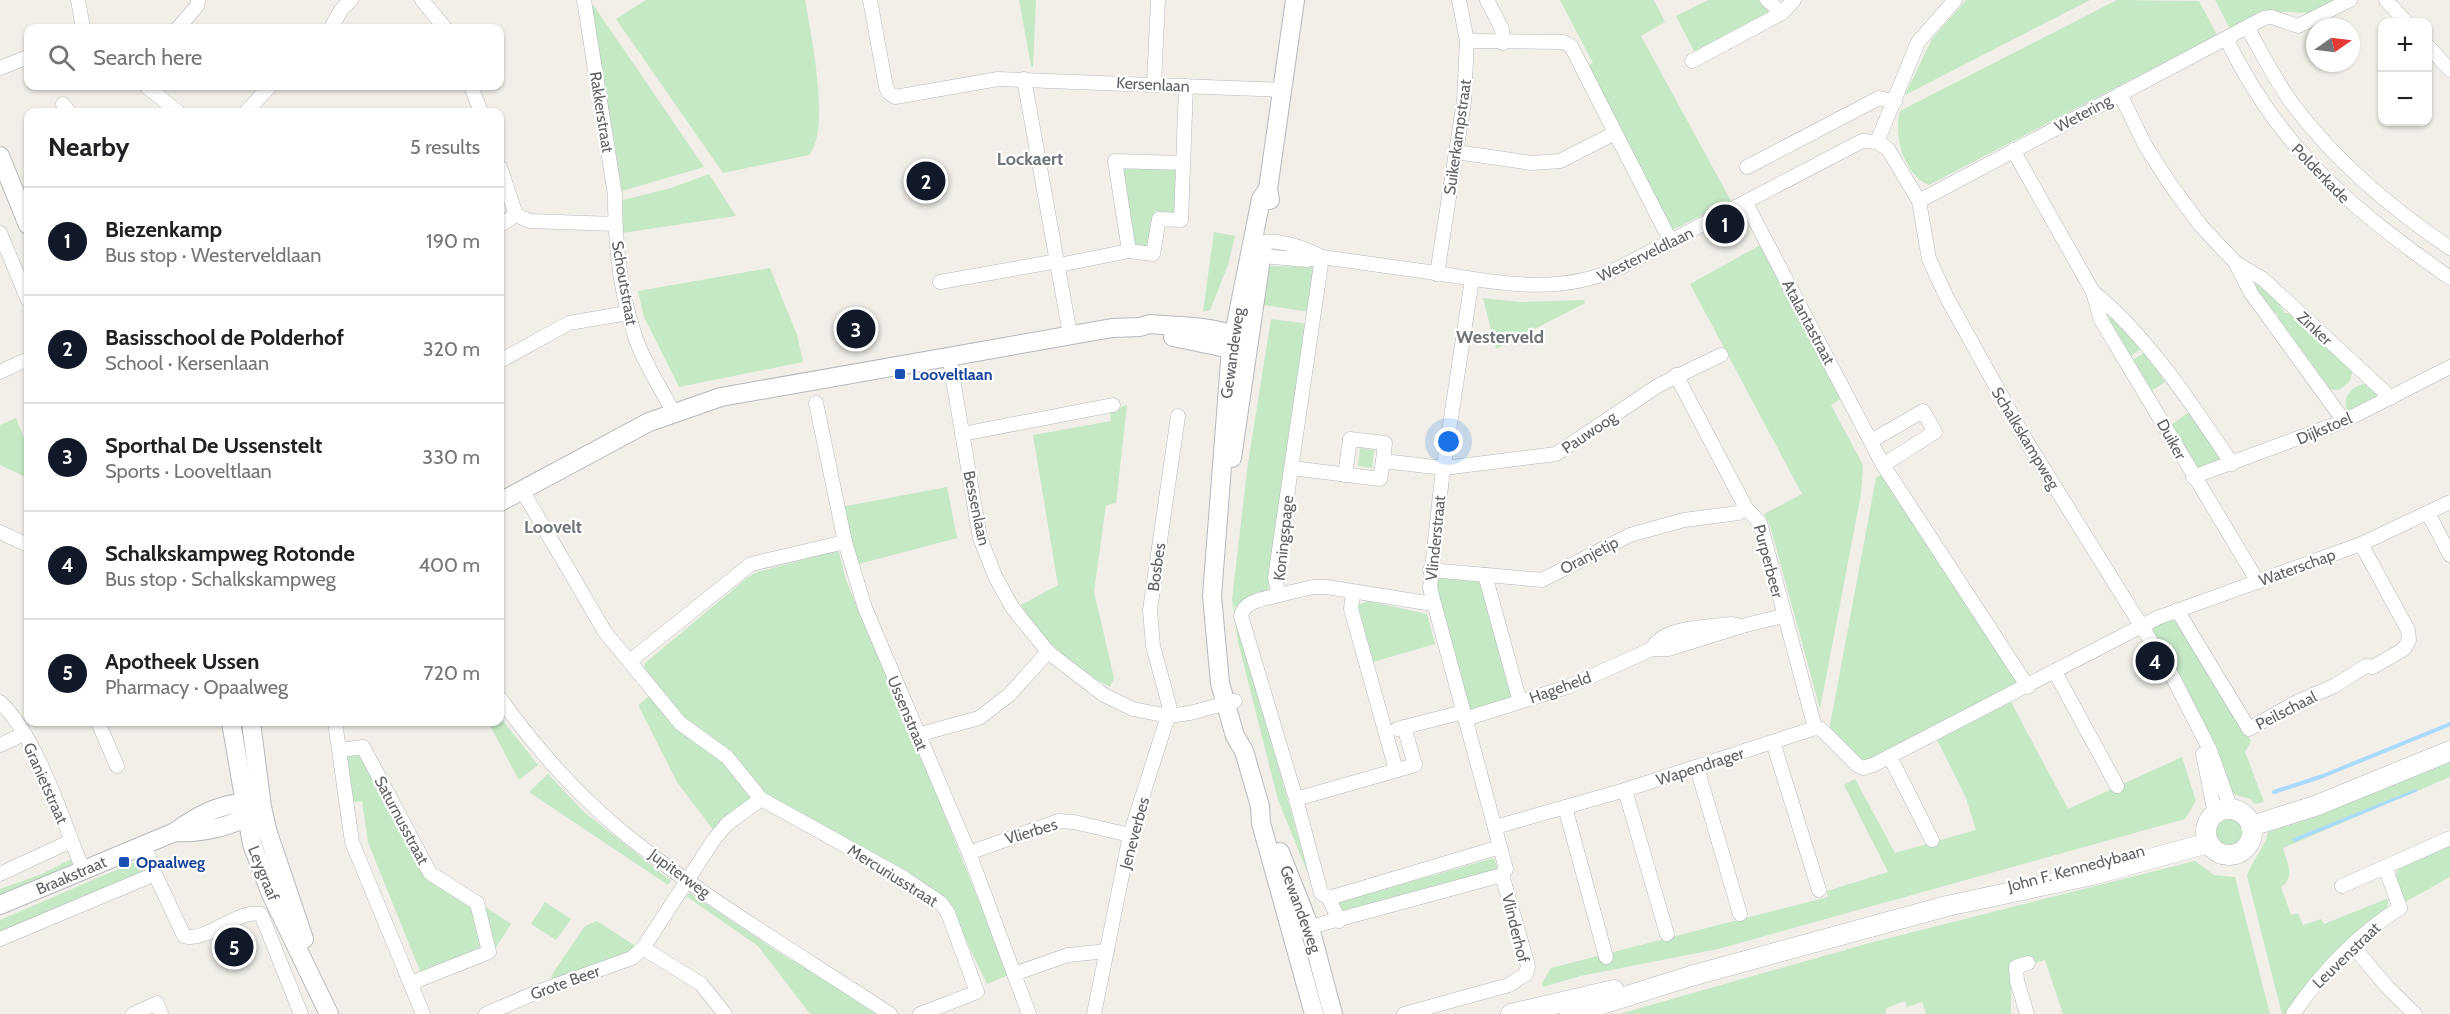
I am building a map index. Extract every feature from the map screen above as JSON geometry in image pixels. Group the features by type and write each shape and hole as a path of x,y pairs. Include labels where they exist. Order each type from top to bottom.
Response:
{"main road":[{"path":"2251,826 2315,806 2450,751"},
{"path":"2223,811 2243,814 2251,826 2250,843 2237,854 2219,854 2206,838 2209,819 2223,811"},
{"name":"John F. Kennedybaan","path":"1570,1014 1691,976 1947,906 2092,875 2206,838"},
{"name":"John F. Kennedybaan","path":"1511,1014 1579,996 1691,976"}],"street":[{"path":"78,0 82,24"},
{"path":"181,24 197,6 198,0"},
{"path":"332,24 340,10 351,0"},
{"path":"422,0 442,24"},
{"name":"Rakkerstraat","path":"584,0 615,195 615,224"},
{"name":"Kersenlaan","path":"870,0 886,87 895,97 999,79 1282,90"},
{"path":"1154,84 1158,0"},
{"name":"Gewandeweg","path":"1295,0 1268,189 1261,199 1260,246 1237,341 1224,411 1220,521 1212,596 1220,683 1230,702 1235,736 1244,751 1260,806 1261,823 1333,1014"},
{"name":"Suikerkampstraat","path":"1437,274 1464,101 1467,41 1459,0"},
{"path":"1487,0 1502,29 1503,43"},
{"path":"1767,0 1782,13"},
{"path":"1692,61 1782,13 1794,0"},
{"path":"1877,142 1918,42 1955,0"},
{"name":"Wetering","path":"1919,201 2247,27 2272,17 2298,26 2350,0"},
{"path":"2386,0 2402,18"},
{"name":"Polderkade","path":"2247,27 2293,104 2320,138 2394,208 2450,248"},
{"name":"Polderkade","path":"2226,38 2267,112 2296,149 2366,217 2450,278"},
{"path":"1467,41 1563,42 1571,46 1613,134 1671,242"},
{"path":"2432,51 2450,70"},
{"path":"0,68 24,59"},
{"path":"1024,79 1070,334"},
{"path":"940,282 1129,251 1154,254 1159,219 1180,220 1186,86"},
{"path":"150,90 168,108"},
{"path":"250,108 266,90"},
{"path":"473,90 479,108"},
{"name":"Zinker","path":"2120,93 2145,145 2169,184 2201,226 2235,262 2263,279 2391,398"},
{"path":"1747,167 1879,98 1895,102"},
{"path":"1456,152 1532,163 1560,161 1613,134"},
{"name":"Westerveldlaan","path":"1260,246 1307,260 1322,257 1519,285 1572,284 1597,279 1862,141 1877,142"},
{"name":"Schalkskampweg","path":"1877,142 1888,149 1919,201 1929,259 1947,298 2022,432 2170,672 2210,750 2223,811"},
{"name":"Duiker","path":"2013,150 2093,292 2101,320 2258,582"},
{"path":"1129,251 1115,161 1182,163"},
{"path":"1,162 24,216"},
{"path":"504,179 516,215 504,222"},
{"name":"Atalantastraat","path":"1746,203 1884,465 2028,687"},
{"name":"Schoutstraat","path":"516,215 530,221 615,224 628,313 643,354 673,412"},
{"path":"0,233 24,290"},
{"name":"Koningspage","path":"1322,257 1275,578 1279,595 1247,604 1242,608 1241,616 1321,893 1329,898 1340,921"},
{"name":"Zinker","path":"2235,262 2251,293 2344,421"},
{"name":"Vlinderstraat","path":"1472,279 1430,570 1432,604 1495,827"},
{"name":"Duiker","path":"2093,292 2116,310 2193,406 2232,464"},
{"path":"504,359 569,323 628,313"},
{"path":"504,500 649,422 673,412 721,398 1112,327 1140,327 1150,332 1237,341"},
{"name":"Pauwoog","path":"1383,461 1444,468 1556,454 1676,375 1721,355"},
{"name":"Bessenlaan","path":"949,356 980,538 995,576 1012,607 1048,652 1104,695 1133,709 1168,716 1230,702"},
{"path":"0,372 24,361"},
{"name":"Dijkstoel","path":"2193,477 2344,421 2450,367"},
{"name":"Purperbeer","path":"1676,375 1746,508 1760,523 1783,616 1815,728"},
{"name":"Ussenstraat","path":"816,403 845,542 865,608 969,853 1029,1014"},
{"path":"962,434 1113,405"},
{"path":"1871,441 1923,411 1935,432 1884,465"},
{"name":"Bosbes","path":"1168,716 1170,705 1152,637 1150,610 1178,416"},
{"path":"1292,468 1345,475 1380,479 1385,443 1350,440 1345,475"},
{"name":"Mercuriusstraat","path":"522,490 605,632 680,723 727,757 761,800 904,878 941,903 948,913 977,992 920,1014"},
{"name":"Waterschap","path":"2142,625 2177,610 2361,544 2450,502"},
{"name":"Oranjetip","path":"1430,570 1542,580 1630,535 1684,520 1738,513 1746,508"},
{"path":"2428,513 2450,555"},
{"path":"0,532 24,542"},
{"path":"630,661 752,564 845,542"},
{"name":"Peilschaal","path":"2177,610 2249,729 2295,703 2334,686 2366,666 2373,667 2404,649 2409,640 2408,630 2361,544"},
{"path":"1485,575 1520,702"},
{"path":"1279,595 1313,587 1432,604"},
{"path":"1353,592 1351,609 1396,770"},
{"name":"Hageheld","path":"1386,732 1520,702 1567,687 1652,649 1654,643 1680,630 1732,624 1742,626 1783,616"},
{"path":"1815,728 1821,729 1863,768 1890,757 2028,687 2142,625"},
{"path":"917,735 980,718 1009,695 1048,652"},
{"path":"2055,672 2117,786"},
{"name":"Granietstraat","path":"0,702 24,734 83,870"},
{"name":"Jupiterweg","path":"504,703 552,764 619,828 688,880 890,1014"},
{"name":"Jeneverbes","path":"1094,1014 1130,835 1168,716"},
{"path":"100,726 117,766"},
{"name":"Leygraaf","path":"232,726 252,844 272,894 330,1014"},
{"name":"Leygraaf","path":"251,726 261,807 268,833 330,1014"},
{"path":"336,726 352,842 423,1014"},
{"path":"1296,800 1415,765 1404,727"},
{"name":"Wapendrager","path":"1495,827 1626,790 1815,728"},
{"path":"0,745 24,734"},
{"path":"1773,742 1820,890"},
{"name":"Saturnusstraat","path":"341,750 363,747 430,873 477,903 489,952 411,983"},
{"path":"1890,757 1932,840"},
{"path":"1697,768 1740,914"},
{"path":"1626,790 1667,934"},
{"path":"725,1014 700,984 643,948 727,824 761,800"},
{"path":"245,810 261,807"},
{"path":"1565,807 1606,957"},
{"name":"Braakstraat","path":"0,905 176,832 189,821 245,810"},
{"name":"Vlierbes","path":"969,853 1058,821 1130,835"},
{"name":"Vlinderhof","path":"1404,1014 1509,985 1526,974 1528,966 1502,875 1506,869 1495,827"},
{"path":"2342,886 2450,838"},
{"name":"Braakstraat","path":"0,874 71,841"},
{"path":"144,844 155,874 184,936 195,936 248,914 261,914 301,1014"},
{"path":"1329,898 1500,847"},
{"name":"Leuvenstraat","path":"2293,1014 2314,984 2352,945 2375,924 2400,908 2385,867"},
{"name":"Braakstraat","path":"0,939 155,874"},
{"path":"1301,930 1502,875"},
{"name":"Gewandeweg","path":"1301,930 1314,1014"},
{"path":"2352,945 2388,988 2415,1014"},
{"name":"Grote Beer","path":"486,1014 537,992 632,958 643,948"},
{"path":"1014,974 1068,955 1107,951"},
{"path":"2027,1014 2016,981 2016,967 2028,963"},
{"path":"133,1014 157,1003 161,1014"}],"green space":[{"path":"646,0 805,0 815,57 819,104 819,125 815,143 809,155 723,173 616,19"},
{"path":"1019,0 1036,0 1033,67 1031,66"},
{"path":"1560,0 1654,0 1665,22 1641,36 1731,201 1672,230 1588,66 1593,63"},
{"path":"1708,0 1758,0 1774,13 1695,53 1676,16"},
{"path":"1966,0 2090,0 1905,95 1932,39"},
{"path":"2117,0 2199,1 2217,35 1929,185 1913,173 1902,154 1898,132 1900,111"},
{"path":"2215,0 2338,0 2313,13 2264,11 2230,29"},
{"path":"594,6 704,167 622,191 613,133 599,79 590,7"},
{"path":"1120,162 1179,165 1178,213 1155,211 1149,248 1135,246"},
{"path":"709,174 736,216 622,233 623,200 671,188"},
{"path":"1214,232 1235,236 1228,265 1210,310 1203,312"},
{"path":"1762,244 1844,397 1831,405 1863,465 1861,494 1820,709 1771,529 1764,514 1802,494 1690,284"},
{"path":"1269,266 1315,267 1311,312 1263,305"},
{"path":"770,268 797,335 803,362 679,387 644,317 638,291"},
{"path":"2258,284 2268,289 2285,313 2291,313 2351,367 2351,378 2345,386 2338,390 2328,389 2280,324 2277,313 2273,313 2256,292 2255,286"},
{"path":"1483,298 1520,302 1584,300 1585,303 1496,349"},
{"path":"2114,315 2142,348 2128,358 2108,320"},
{"path":"1271,319 1309,324 1268,590 1265,597 1234,607 1309,876 1278,800 1238,642 1232,599 1248,463"},
{"path":"2144,353 2165,382 2150,392 2131,361"},
{"path":"2367,383 2382,395 2348,413 2346,402 2349,393 2361,384"},
{"path":"1127,405 1116,503 1106,505 1094,592 1114,678 1110,687 1071,662 1048,641 1021,605 1058,585 1033,435 1111,421 1110,412"},
{"path":"2189,412 2223,459 2198,471 2170,426"},
{"path":"16,418 24,438 24,476 0,465 0,425"},
{"path":"1360,448 1374,450 1372,468 1358,466"},
{"path":"1883,473 2019,681 1863,763 1829,731 1876,478"},
{"path":"947,487 957,538 855,565 841,507"},
{"path":"839,552 846,580 924,763 1007,972 1006,976 987,984 946,899 762,792 682,717 644,668 645,663 747,578 757,572"},
{"path":"1438,576 1480,582 1513,699 1469,715 1437,589"},
{"path":"1368,601 1427,614 1435,644 1373,662 1358,605"},
{"path":"2170,619 2179,623 2251,741 2245,752 2264,802 2255,804 2250,799 2230,793 2154,635 2153,628"},
{"path":"650,695 719,755 754,796 714,831 677,782 640,709 639,705"},
{"path":"2011,702 2068,809 2182,757 2196,801 2185,819 1718,949 1580,976 1543,987 1542,983 1551,968 1828,897 1827,891 1888,872 1844,785 1855,779 1895,853 1976,830 1966,798 1937,740"},
{"path":"504,722 538,765 519,780 490,726 504,726"},
{"path":"364,755 425,871 474,907 483,945 479,951 422,976 368,842 362,801 353,802 346,756"},
{"path":"2450,757 2450,777 2283,848 2289,874 2286,883 2281,887 2291,915 2298,913 2303,925 2321,919 2324,924 2389,898 2387,908 2367,924 2287,1014 2282,1014 2247,876 2268,832 2316,816"},
{"path":"548,774 584,812 671,881 668,885 529,792"},
{"path":"2228,818 2238,822 2242,832 2238,842 2228,846 2218,842 2214,832 2218,822"},
{"path":"2450,846 2450,877 2405,902 2395,878 2398,869"},
{"path":"73,858 76,864 0,899 0,889 42,874"},
{"path":"1494,858 1498,870 1345,916 1336,903"},
{"path":"139,860 146,871 0,933 0,920"},
{"path":"2195,861 2214,875 2235,877 2270,1014 2063,1014 2045,960 2011,966 2011,1014 1926,1014 1922,1002 1907,1007 1905,1001 1886,1008 1886,1014 1619,1014 1866,944"},
{"path":"690,893 792,961 794,958 877,1014 810,1014 758,946 686,896"},
{"path":"545,902 571,919 556,940 531,924"},
{"path":"484,906 511,924 495,949 491,946"},
{"path":"597,921 634,945 635,951 555,984 551,976 585,926"}],"water":[{"path":"2416,789 2418,791 2294,842 2292,839"}],"waterway":[{"path":"2274,792 2323,776 2450,724"}],"place":[{"name":"Basisschool de Polderhof","path":"926,181"},
{"name":"Biezenkamp","path":"1725,224"},
{"name":"Sporthal De Ussenstelt","path":"856,329"},
{"name":"Looveltlaan","path":"900,374"},
{"name":"Schalkskampweg Rotonde","path":"2155,661"},
{"name":"Opaalweg","path":"124,862"},
{"name":"Apotheek Ussen","path":"234,947"}],"district":[{"name":"Lockaert","path":"1030,159"},
{"name":"Westerveld","path":"1500,337"},
{"name":"Loovelt","path":"553,527"}]}
